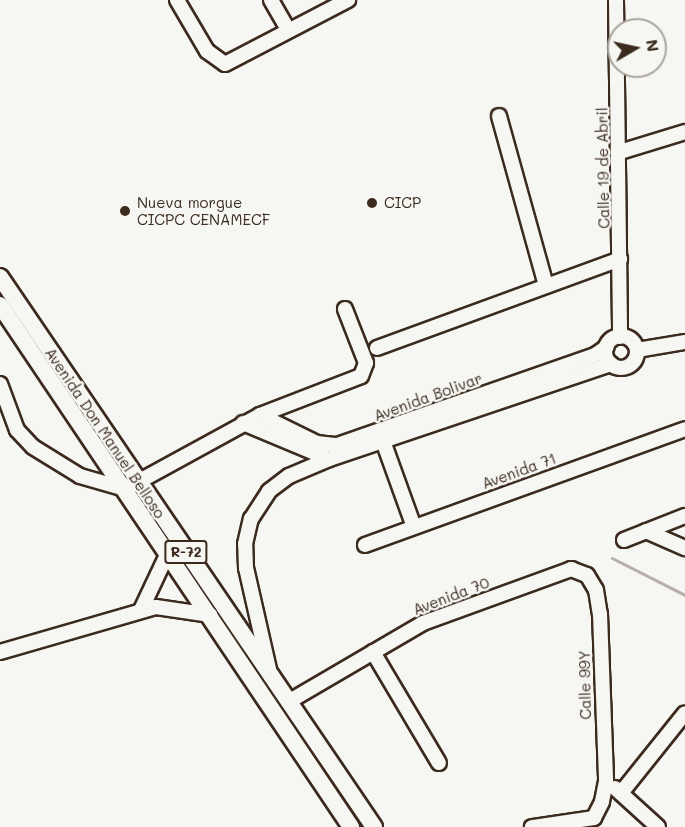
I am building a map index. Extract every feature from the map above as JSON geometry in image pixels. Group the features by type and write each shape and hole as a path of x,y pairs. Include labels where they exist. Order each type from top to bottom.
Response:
{"main road":[{"name":"Avenida Don Manuel Belloso","path":"0,277 131,485 167,555 210,615 351,827"},
{"name":"Avenida Don Manuel Belloso","path":"0,305 271,677 374,827"}],"street":[{"path":"177,0 207,51 225,64 348,0"},
{"path":"271,0 288,30"},
{"name":"Calle 19 de Abril","path":"616,0 620,152 620,337"},
{"path":"500,116 546,286"},
{"path":"620,152 685,132"},
{"path":"377,348 620,259"},
{"path":"0,384 16,430 33,447 80,476 131,485 243,423 361,376 366,363 345,309"},
{"path":"611,364 607,347 620,337 632,341 637,350"},
{"path":"637,350 685,342"},
{"name":"Avenida Bolivar","path":"260,415 317,443 337,445 595,355 607,347"},
{"path":"271,677 246,567 251,519 269,491 290,476 329,459 611,364 623,368 631,365 637,350"},
{"path":"243,423 329,459"},
{"name":"Avenida 71","path":"365,545 685,429"},
{"path":"383,441 414,527"},
{"path":"624,540 685,516"},
{"path":"646,531 685,548"},
{"path":"141,610 167,555"},
{"name":"Avenida 70","path":"288,702 423,623 571,569 587,575 596,590"},
{"name":"Calle 99Y","path":"532,827 594,818 599,812 606,781 596,590"},
{"path":"0,652 141,610 174,607 210,615"},
{"path":"373,652 439,763"},
{"path":"621,793 685,712"},
{"path":"606,781 658,827"}],"waterway":[{"path":"612,558 685,595"}],"place":[{"name":"CICP","path":"372,203"},
{"name":"Nueva morgue CICPC CENAMECF","path":"125,211"}]}
